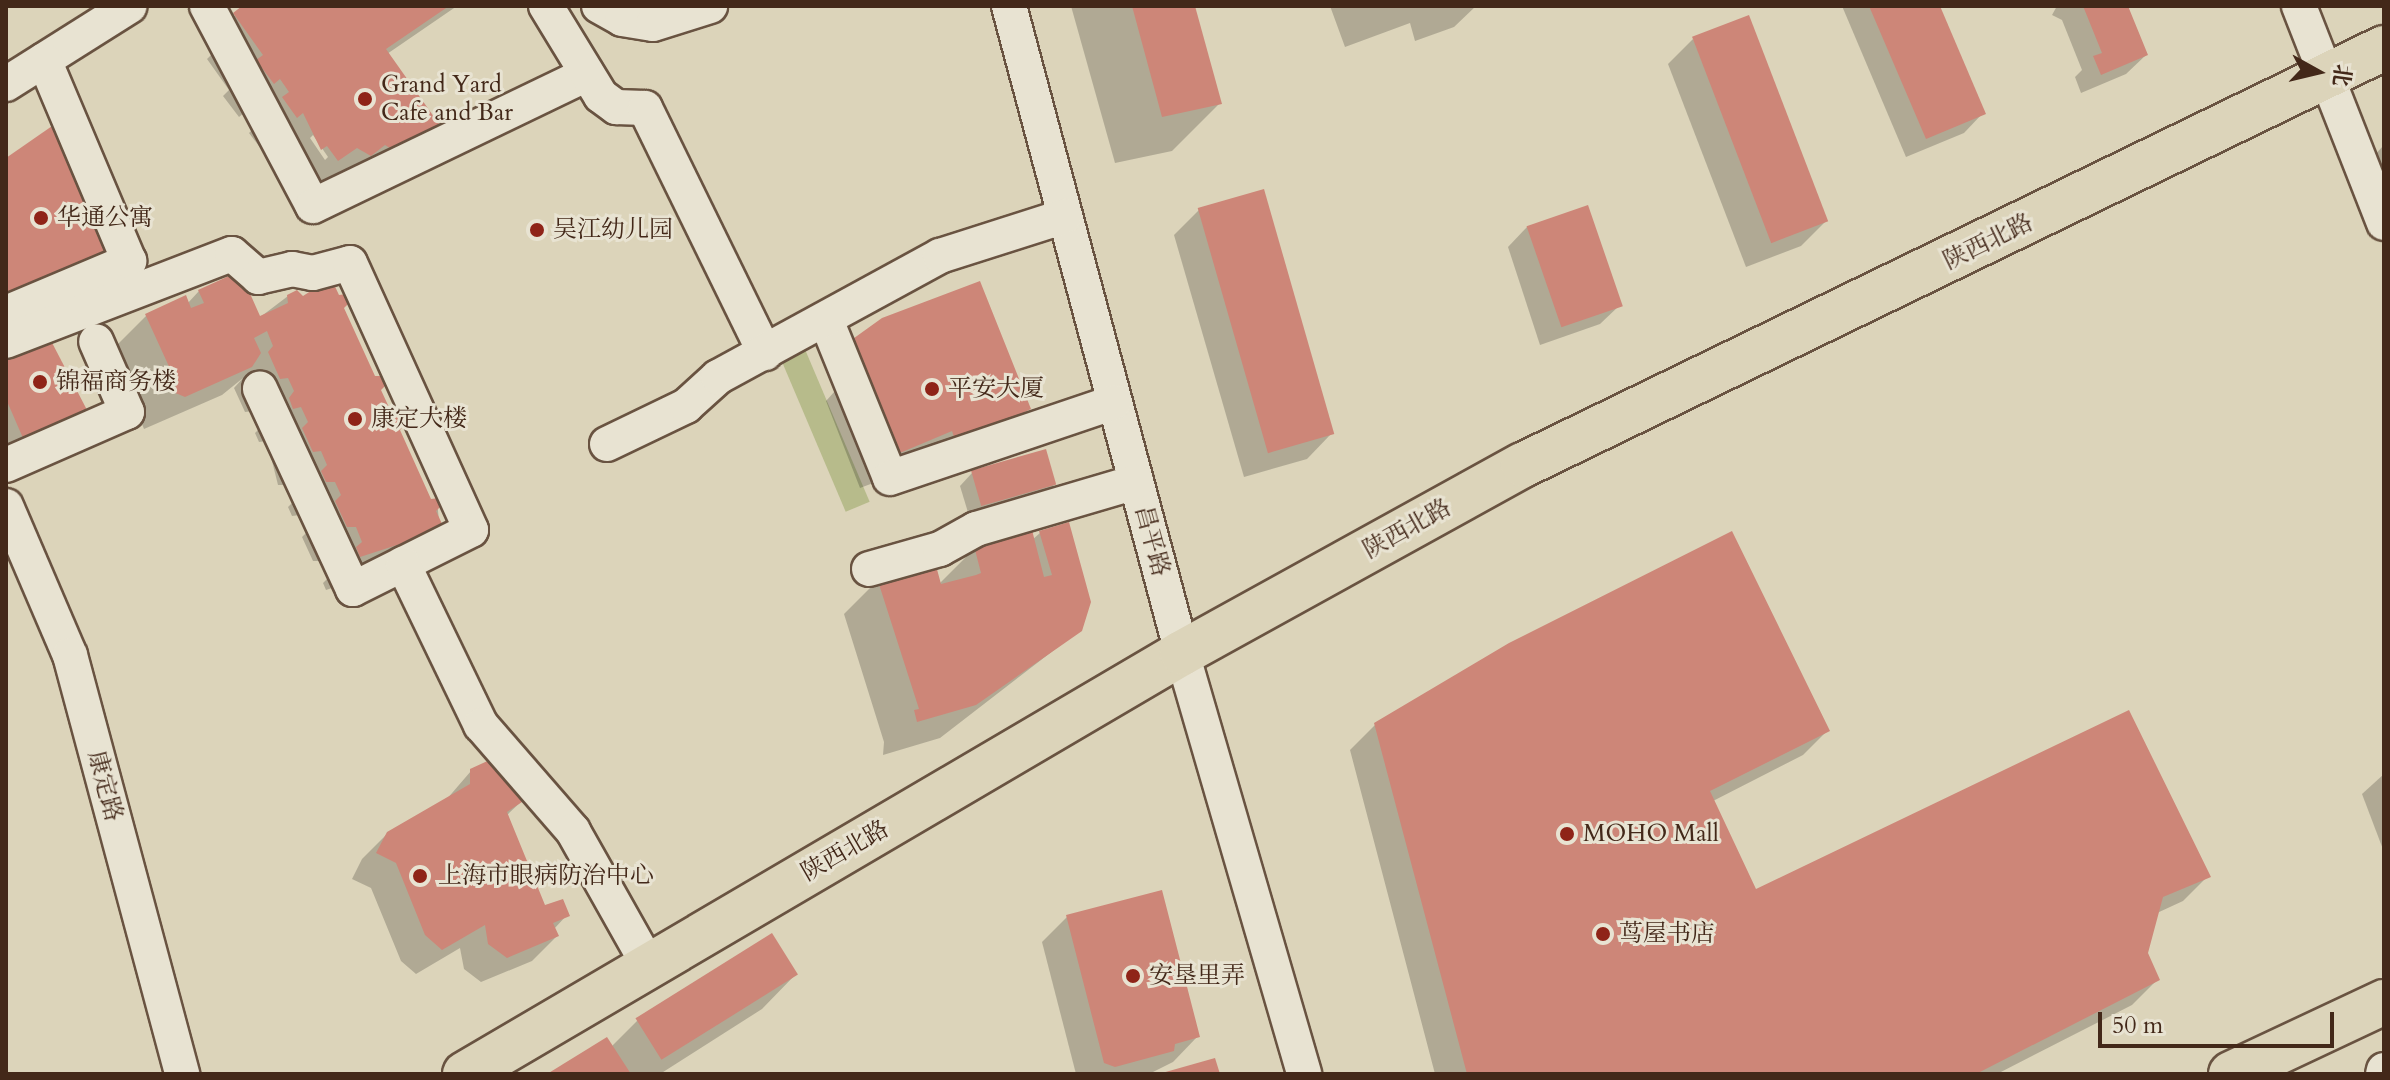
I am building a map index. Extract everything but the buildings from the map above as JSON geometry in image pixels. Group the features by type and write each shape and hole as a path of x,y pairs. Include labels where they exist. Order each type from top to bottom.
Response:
{"main road":[{"name":"陕西北路","path":"465,1074 1182,653 1523,465 2329,80 2384,48"},
{"path":"2231,1074 2384,1002"}],"street":[{"path":"6,84 130,6"},
{"path":"207,6 313,206 587,74"},
{"path":"546,6 601,96 616,107 645,108 765,353"},
{"path":"599,6 622,19 653,24 710,6"},
{"name":"昌平路","path":"1009,6 1182,653 1304,1074"},
{"path":"2299,6 2384,223"},
{"path":"6,313 129,261 44,60"},
{"path":"607,444 686,406 718,377 940,256 1065,216"},
{"path":"6,341 232,254 258,277 292,269 313,273 350,263 471,530 353,589 260,389"},
{"path":"826,320 890,478 1115,402"},
{"path":"6,465 127,412 96,341"},
{"path":"869,569 940,549 976,529 1136,482"},
{"name":"康定路","path":"6,506 70,655 182,1074"},
{"path":"403,564 481,725 573,831 649,966"}],"green space":[{"path":"804,347 870,502 846,512 780,357"}],"place":[{"name":"Grand Yard Cafe and Bar","path":"365,99"},
{"name":"华通公寓","path":"41,218"},
{"name":"吴江幼儿园","path":"537,230"},
{"name":"锦福商务楼","path":"40,382"},
{"name":"平安大厦","path":"932,389"},
{"name":"康定大楼","path":"355,419"},
{"name":"MOHO Mall","path":"1567,834"},
{"name":"上海市眼病防治中心","path":"420,876"},
{"name":"茑屋书店","path":"1603,934"},
{"name":"安垦里弄","path":"1133,976"}]}
